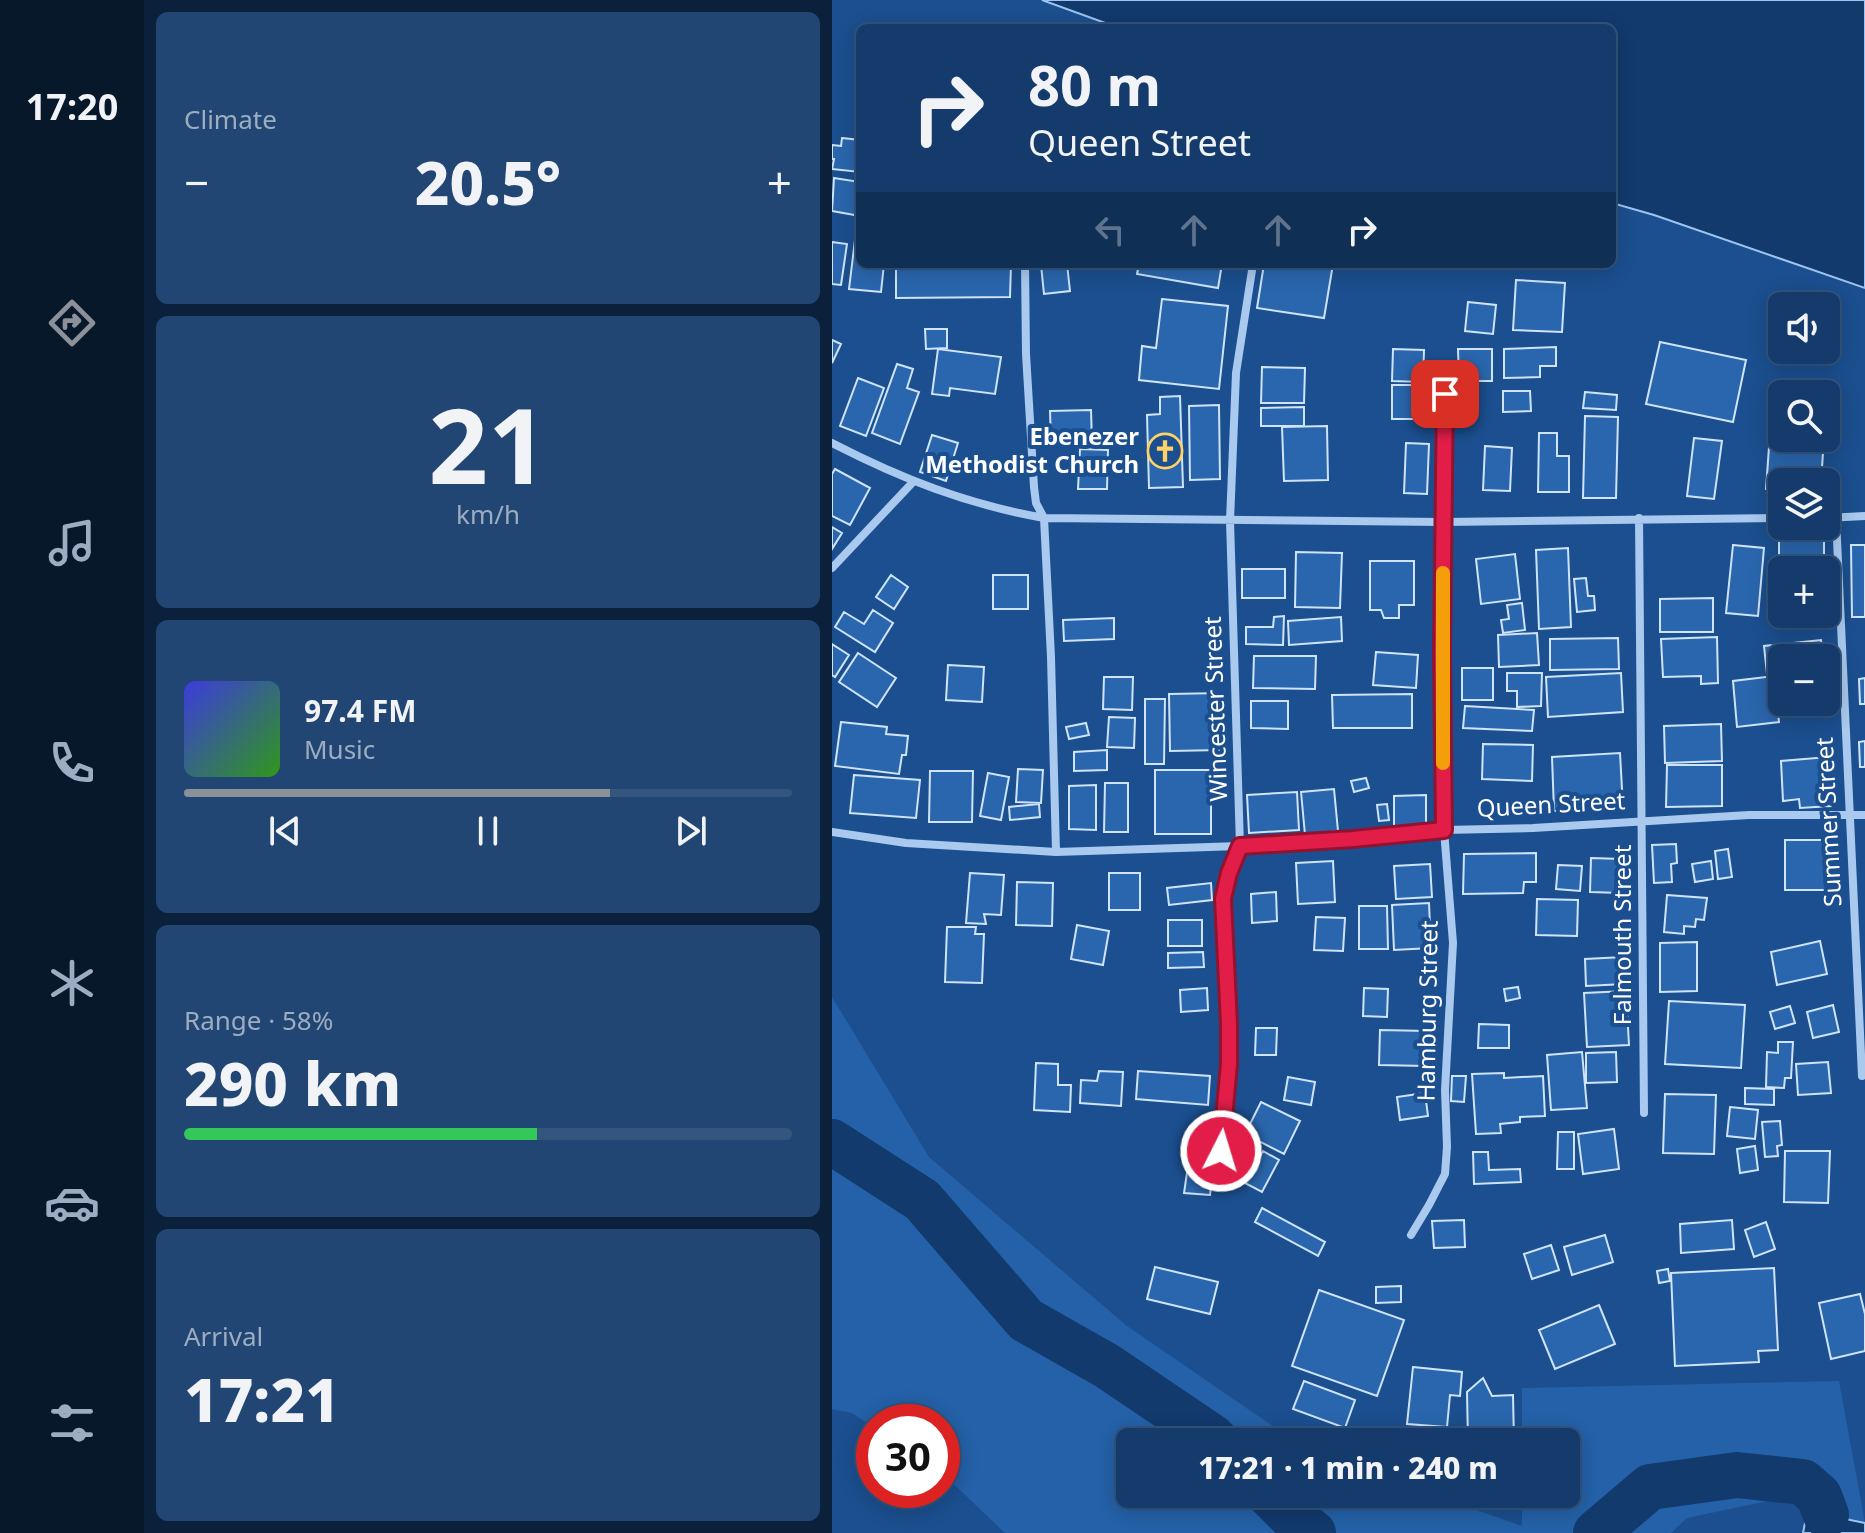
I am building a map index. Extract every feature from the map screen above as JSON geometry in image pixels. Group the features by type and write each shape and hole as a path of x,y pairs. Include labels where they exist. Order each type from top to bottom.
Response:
{"street":[{"path":"1025,268 1026,354 1034,487 1036,503 1044,518 1056,852"},
{"name":"Wincester Street","path":"1221,1151 1229,1064 1223,899 1240,846 1230,521 1236,373 1252,268"},
{"name":"Hamburg Street","path":"1411,1235 1445,1174 1447,1147 1445,1090 1453,943 1444,830 1442,652 1445,394"},
{"path":"832,443 913,482 962,499 1044,518 1443,522 1768,518"},
{"path":"832,568 913,482"},
{"path":"1840,518 1865,516"},
{"name":"Falmouth Street","path":"1639,518 1644,1113"},
{"name":"Summer Street","path":"1837,540 1862,1076"},
{"name":"Queen Street","path":"832,832 906,843 1056,852 1240,846 1444,830 1749,815 1865,815"}],"shaded area":[{"path":"1042,0 1865,0 1865,288 1616,204 1616,24 1108,24"},
{"path":"832,997 929,1157 1127,1326 1276,1428 1116,1428 1116,1508 1471,1508 1522,1526 1522,1508 1580,1508 1580,1428 1522,1428 1522,1388 1839,1381 1865,1523 1826,1515 1805,1523 1802,1505 1792,1496 1687,1518 1671,1533 1005,1533 960,1490 960,1404 856,1404 856,1416 832,1409"},
{"path":"1826,1515 1865,1523 1865,1533 1803,1533 1805,1523"}],"building":[{"path":"842,138 856,140 856,172 832,169 832,145 841,146"},
{"path":"834,178 856,181 856,215 832,211"},
{"path":"856,240 856,268 884,268 881,292 849,289"},
{"path":"832,242 847,244 841,285 832,284"},
{"path":"896,268 1011,268 1010,297 896,298"},
{"path":"1041,268 1067,268 1070,291 1044,294"},
{"path":"1138,268 1221,268 1218,288 1137,274"},
{"path":"1263,268 1332,268 1324,318 1257,308"},
{"path":"1516,280 1565,283 1562,332 1513,330"},
{"path":"1162,299 1228,306 1219,389 1139,380 1142,346 1156,348"},
{"path":"1468,302 1496,305 1493,334 1465,331"},
{"path":"925,329 947,329 947,348 926,349"},
{"path":"832,340 841,344 832,363"},
{"path":"1660,342 1746,360 1733,422 1646,404"},
{"path":"1556,347 1556,366 1540,366 1540,377 1504,378 1504,349"},
{"path":"938,349 1001,357 995,394 950,388 949,396 932,394"},
{"path":"1393,349 1424,350 1423,382 1392,381"},
{"path":"1458,349 1492,349 1492,381 1459,381"},
{"path":"897,364 913,369 907,388 919,392 900,444 872,433"},
{"path":"1262,367 1305,368 1304,403 1261,403"},
{"path":"858,378 884,388 866,436 840,426"},
{"path":"1392,385 1426,385 1426,419 1392,419"},
{"path":"1503,391 1530,391 1531,411 1503,412"},
{"path":"1585,392 1617,395 1616,410 1583,408"},
{"name":"Ebenezer Methodist Church","path":"1180,396 1183,487 1149,488 1147,415 1160,414 1160,397"},
{"name":"Ebenezer Methodist Church","path":"1219,405 1220,479 1190,480 1189,406"},
{"path":"1304,407 1304,426 1261,426 1261,408"},
{"path":"1091,410 1092,442 1051,443 1050,411"},
{"path":"1585,416 1618,417 1616,498 1583,498"},
{"path":"1327,426 1328,480 1284,481 1282,427"},
{"path":"1539,433 1557,433 1557,456 1569,456 1569,492 1538,492"},
{"path":"932,435 958,443 946,481 920,472"},
{"path":"1694,438 1722,441 1714,499 1687,496"},
{"path":"1406,443 1429,444 1427,494 1404,493"},
{"path":"1485,446 1512,448 1510,491 1483,490"},
{"path":"1080,449 1108,450 1107,489 1078,489"},
{"path":"1769,452 1823,452 1822,468 1768,468 1766,489"},
{"path":"835,469 870,488 850,525 832,516 832,474"},
{"path":"832,527 842,533 832,549"},
{"path":"1779,540 1824,540 1824,556 1779,556"},
{"path":"1733,545 1764,548 1758,616 1726,613"},
{"path":"1851,545 1865,545 1865,617 1852,617"},
{"path":"1568,548 1571,627 1539,629 1536,550"},
{"path":"1296,552 1342,553 1340,608 1295,607"},
{"path":"1515,554 1520,599 1481,604 1476,559"},
{"path":"1370,561 1414,561 1414,605 1399,605 1399,618 1384,618 1381,610 1370,610"},
{"path":"1242,569 1285,569 1285,598 1242,598"},
{"path":"891,575 908,587 894,609 876,597"},
{"path":"993,575 1028,575 1028,609 993,609"},
{"path":"1586,578 1588,596 1594,596 1595,610 1577,612 1574,579"},
{"path":"1713,598 1713,632 1660,632 1660,599"},
{"path":"1522,603 1525,630 1503,633 1501,620 1509,619 1507,605"},
{"path":"873,610 893,623 875,652 835,627 844,612 864,624"},
{"path":"1284,616 1283,645 1246,644 1246,627 1273,627 1274,617"},
{"path":"1341,617 1342,641 1289,645 1288,621"},
{"path":"1114,618 1114,639 1064,641 1063,620"},
{"path":"1537,633 1539,665 1499,667 1498,635"},
{"path":"1717,637 1718,683 1701,684 1701,676 1663,677 1661,639"},
{"path":"1618,638 1619,669 1550,670 1550,639"},
{"path":"1821,640 1821,644 1783,644"},
{"path":"832,644 849,655 835,677 832,675"},
{"path":"1764,646 1768,646 1768,674 1767,674"},
{"path":"1376,652 1418,655 1416,688 1373,685"},
{"path":"858,653 896,678 877,707 839,682"},
{"path":"1254,656 1316,656 1315,689 1253,688"},
{"path":"948,665 984,667 982,702 946,700"},
{"path":"1462,668 1493,668 1493,700 1462,700"},
{"path":"1507,673 1542,673 1541,706 1517,707 1517,691 1507,691"},
{"path":"1621,673 1623,712 1548,717 1546,677"},
{"path":"1104,677 1133,677 1132,710 1103,709"},
{"path":"1768,677 1768,716 1778,716 1779,722 1737,727 1733,681"},
{"path":"1865,678 1865,704 1860,704 1859,679"},
{"path":"1221,693 1222,750 1170,751 1169,694"},
{"path":"1412,694 1412,728 1333,728 1332,695"},
{"path":"1145,699 1165,699 1164,764 1145,764"},
{"path":"1251,701 1288,701 1288,729 1251,728"},
{"path":"1465,706 1534,710 1532,731 1463,728"},
{"path":"1109,717 1135,718 1134,748 1107,747"},
{"path":"841,722 887,727 886,734 908,736 906,755 902,755 899,774 835,766"},
{"path":"1086,723 1089,735 1069,739 1066,727"},
{"path":"1721,724 1722,761 1665,763 1664,726"},
{"path":"1865,741 1865,767 1860,767 1859,742"},
{"path":"1483,744 1533,745 1532,781 1482,779"},
{"path":"1107,750 1107,770 1074,771 1074,752"},
{"path":"1620,753 1623,807 1554,811 1552,757"},
{"path":"1828,757 1831,806 1800,808 1799,799 1783,801 1781,761"},
{"path":"1667,765 1722,765 1722,806 1666,807"},
{"path":"1018,769 1043,770 1041,803 1016,802"},
{"path":"1155,770 1211,770 1211,834 1155,834"},
{"path":"930,771 973,771 972,822 929,822"},
{"path":"988,773 1009,777 1001,820 980,816"},
{"path":"854,775 920,780 916,818 850,813"},
{"path":"1366,778 1369,788 1354,792 1351,781"},
{"path":"1105,783 1128,783 1128,832 1104,832"},
{"path":"1096,785 1096,830 1069,829 1069,786"},
{"path":"1334,789 1338,831 1305,835 1301,792"},
{"path":"1297,792 1299,830 1249,833 1247,795"},
{"path":"1426,795 1426,828 1394,828 1394,796"},
{"path":"1039,804 1040,817 1010,820 1009,807"},
{"path":"1387,804 1389,820 1379,821 1377,805"},
{"path":"1785,840 1831,840 1831,890 1785,890"},
{"path":"1676,844 1677,863 1671,864 1672,882 1654,883 1652,845"},
{"path":"1728,849 1732,877 1718,879 1715,851"},
{"path":"1536,853 1536,882 1524,882 1523,893 1463,894 1464,854"},
{"path":"1591,858 1622,859 1621,893 1590,892"},
{"path":"1333,861 1335,902 1298,904 1296,863"},
{"path":"1711,861 1713,879 1695,882 1692,864"},
{"path":"1430,864 1432,897 1396,899 1394,866"},
{"path":"1558,865 1582,866 1580,891 1556,889"},
{"path":"970,873 1004,875 1001,915 984,914 986,924 966,923"},
{"path":"1109,873 1140,873 1140,910 1109,910"},
{"path":"1017,882 1053,883 1052,926 1016,925"},
{"path":"1211,883 1212,900 1169,905 1167,888"},
{"path":"1276,892 1277,921 1252,923 1251,894"},
{"path":"1667,895 1707,898 1704,920 1696,919 1695,927 1684,926 1684,934 1664,932"},
{"path":"1537,899 1578,900 1577,936 1536,935"},
{"path":"1429,903 1431,948 1394,950 1392,905"},
{"path":"1359,906 1387,906 1388,949 1359,949"},
{"path":"1316,917 1345,918 1343,951 1314,950"},
{"path":"1168,920 1202,920 1202,946 1168,946"},
{"path":"1077,925 1109,931 1103,965 1071,959"},
{"path":"947,927 976,927 975,934 984,934 982,983 945,982"},
{"path":"1820,941 1827,974 1777,985 1771,952"},
{"path":"1697,942 1697,991 1660,992 1660,943"},
{"path":"1203,952 1204,967 1168,968 1168,953"},
{"path":"1623,957 1624,984 1586,986 1585,959"},
{"path":"1518,987 1520,998 1506,1001 1504,989"},
{"path":"1207,988 1208,1010 1181,1012 1180,990"},
{"path":"1364,988 1388,989 1387,1017 1363,1016"},
{"path":"1626,991 1629,1045 1587,1047 1584,993"},
{"path":"1669,1001 1745,1005 1741,1068 1665,1064"},
{"path":"1833,1005 1839,1032 1813,1038 1807,1012"},
{"path":"1790,1006 1795,1023 1775,1029 1770,1012"},
{"path":"1479,1024 1509,1025 1509,1048 1478,1048"},
{"path":"1256,1028 1277,1028 1276,1055 1255,1055"},
{"path":"1380,1030 1427,1031 1426,1066 1379,1065"},
{"path":"1778,1042 1793,1042 1791,1078 1785,1078 1784,1088 1766,1087 1767,1052 1778,1053"},
{"path":"1582,1052 1587,1108 1551,1110 1547,1055"},
{"path":"1616,1052 1617,1082 1586,1083 1586,1053"},
{"path":"1828,1062 1831,1093 1798,1095 1796,1064"},
{"path":"1036,1063 1058,1064 1058,1085 1071,1085 1070,1112 1034,1110"},
{"path":"1099,1071 1123,1072 1121,1106 1080,1103 1081,1080 1097,1081"},
{"path":"1138,1071 1210,1076 1208,1105 1136,1099"},
{"path":"1504,1073 1504,1078 1543,1076 1545,1116 1520,1117 1520,1122 1500,1124 1501,1133 1476,1134 1472,1074"},
{"path":"1452,1076 1466,1076 1464,1102 1451,1101"},
{"path":"1288,1077 1315,1082 1311,1105 1284,1100"},
{"path":"1745,1088 1774,1089 1774,1105 1745,1104"},
{"path":"1425,1093 1428,1116 1400,1120 1397,1097"},
{"path":"1665,1094 1716,1095 1714,1154 1663,1153"},
{"path":"1261,1102 1300,1121 1284,1154 1245,1134"},
{"path":"1730,1107 1758,1110 1755,1139 1727,1136"},
{"path":"1780,1121 1782,1145 1777,1146 1778,1156 1765,1157 1762,1122"},
{"path":"1614,1129 1619,1169 1583,1174 1578,1134"},
{"path":"1558,1132 1574,1132 1574,1169 1557,1169"},
{"path":"1238,1140 1259,1151 1253,1165 1231,1155"},
{"path":"1755,1146 1758,1170 1740,1173 1737,1149"},
{"path":"1263,1151 1279,1160 1262,1192 1245,1183"},
{"path":"1785,1151 1830,1151 1828,1203 1784,1202"},
{"path":"1473,1152 1488,1152 1489,1170 1520,1169 1521,1182 1474,1184"},
{"path":"1189,1159 1214,1162 1210,1195 1184,1193"},
{"path":"1262,1208 1325,1242 1318,1256 1255,1222"},
{"path":"1464,1220 1465,1247 1434,1248 1432,1221"},
{"path":"1732,1220 1734,1249 1681,1253 1680,1224"},
{"path":"1766,1222 1775,1249 1754,1257 1745,1230"},
{"path":"1605,1235 1613,1262 1572,1275 1564,1247"},
{"path":"1551,1245 1559,1270 1532,1279 1524,1254"},
{"path":"1155,1267 1218,1282 1210,1314 1147,1299"},
{"path":"1774,1268 1778,1350 1758,1351 1759,1362 1675,1366 1671,1273"},
{"path":"1668,1269 1670,1281 1659,1283 1657,1271"},
{"path":"1401,1286 1401,1302 1376,1303 1376,1287"},
{"path":"1319,1290 1404,1320 1377,1396 1292,1366"},
{"path":"1860,1294 1865,1314 1865,1351 1831,1359 1819,1303"},
{"path":"1599,1305 1615,1344 1555,1369 1539,1330"},
{"path":"1413,1367 1462,1372 1460,1396 1450,1395 1447,1427 1407,1424"},
{"path":"1483,1378 1492,1396 1513,1395 1514,1428 1468,1428 1467,1392"},
{"path":"1304,1381 1355,1400 1345,1428 1293,1409"}],"waterway":[{"path":"832,1142 922,1200 1026,1320 1107,1366 1199,1428"},
{"path":"1596,1533 1650,1487 1737,1475 1803,1482 1819,1496 1826,1515"},
{"path":"1283,1508 1313,1533"}],"slow traffic":[{"path":"1443,573 1443,763"}],"place":[{"name":"Ebenezer Methodist Church","path":"1165,451"}],"route":[{"path":"1221,1151 1229,1064 1223,899 1240,846 1444,830 1442,652 1445,394"}]}
